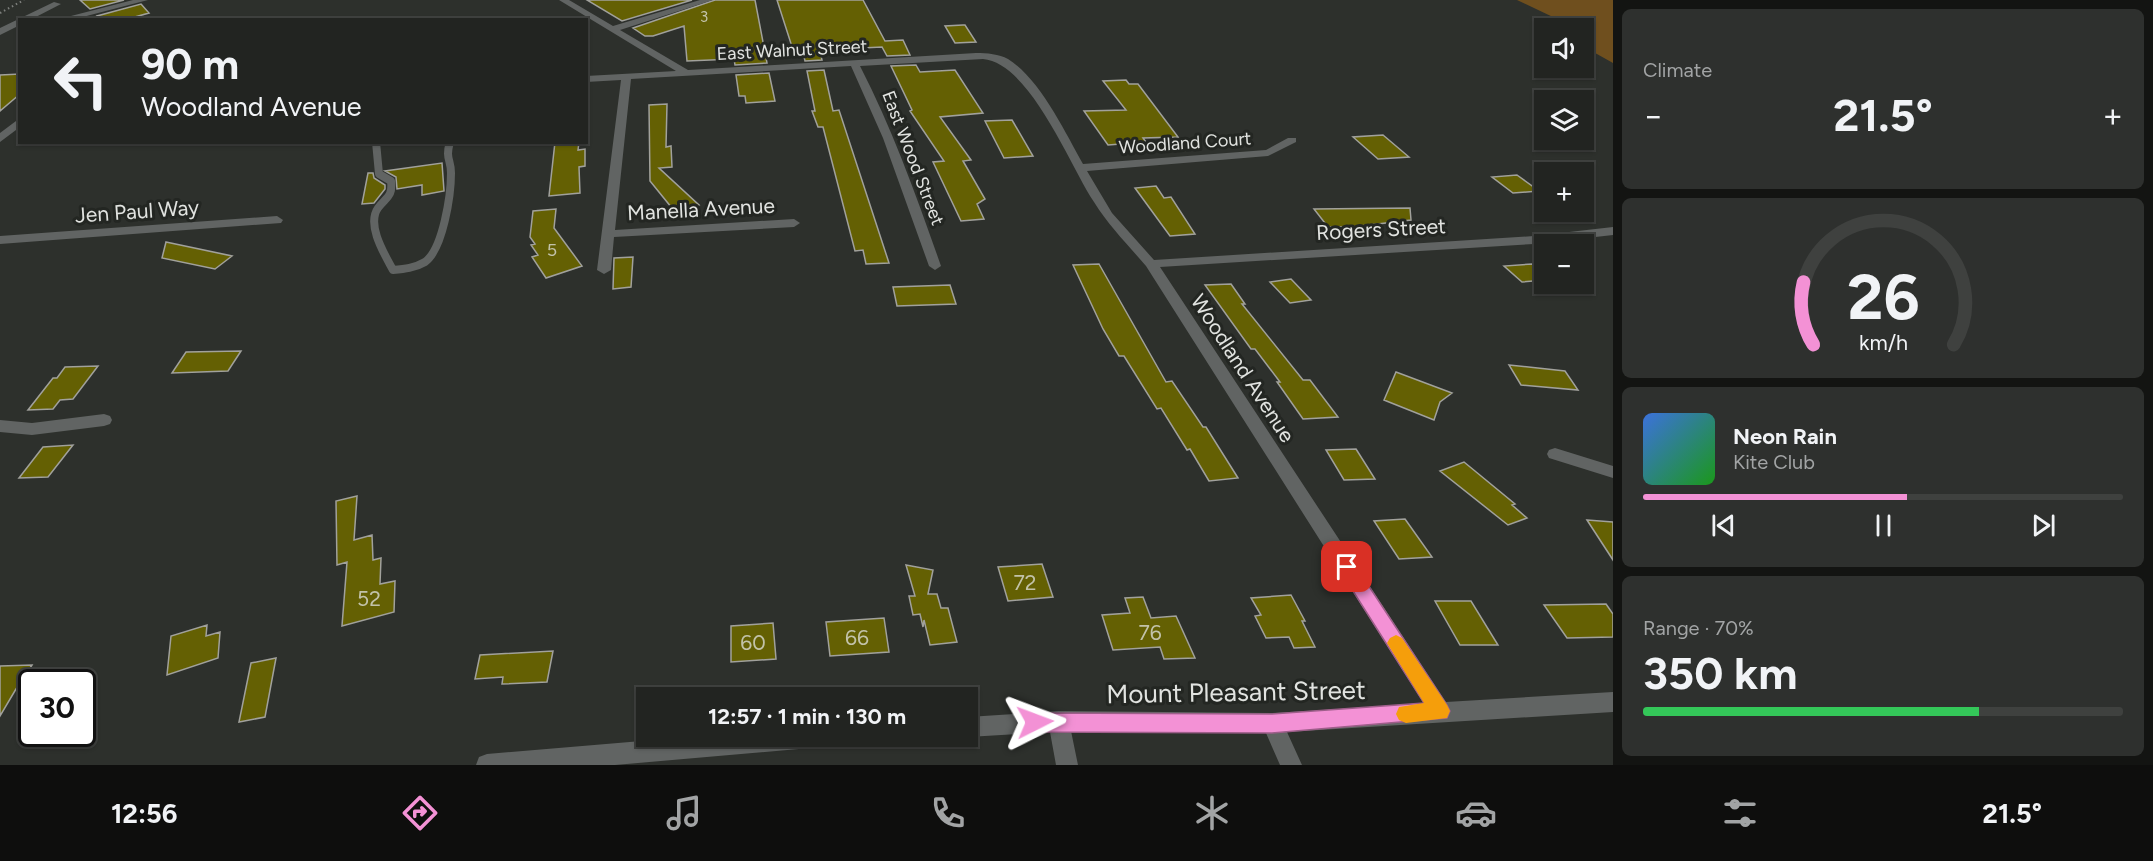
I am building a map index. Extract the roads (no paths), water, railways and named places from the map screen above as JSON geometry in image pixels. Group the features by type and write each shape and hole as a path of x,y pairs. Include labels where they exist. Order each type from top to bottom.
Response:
{"street":[{"path":"25,18 54,2 76,18 144,0"},
{"path":"562,0 686,73"},
{"path":"613,29 710,0"},
{"path":"0,32 18,22"},
{"name":"East Walnut Street","path":"588,79 959,57 999,58"},
{"name":"Woodland Avenue","path":"999,58 1018,71 1037,95 1078,168 1108,215 1151,264 1440,711"},
{"name":"East Wood Street","path":"854,64 874,102 900,164 935,266"},
{"path":"604,270 610,234 626,77"},
{"path":"0,139 18,123"},
{"name":"Woodland Court","path":"1078,168 1268,153 1292,140"},
{"name":"Jen Paul Way","path":"0,240 277,220"},
{"name":"Manella Avenue","path":"610,234 794,223"},
{"name":"Rogers Street","path":"1151,264 1534,240 1613,231"},
{"path":"0,426 32,429 104,420"},
{"path":"1556,454 1613,471"},
{"name":"Mount Pleasant Street","path":"978,726 1058,721 1272,723 1613,702"},
{"path":"1058,721 1067,765"},
{"path":"1272,723 1291,765"},
{"path":"487,765 702,747"}],"lane":[{"path":"376,144 379,174 391,181 393,193 389,201 378,208 373,219 381,246 393,270 410,269 422,264 431,255 449,184 451,169 446,157 449,144"}]}
